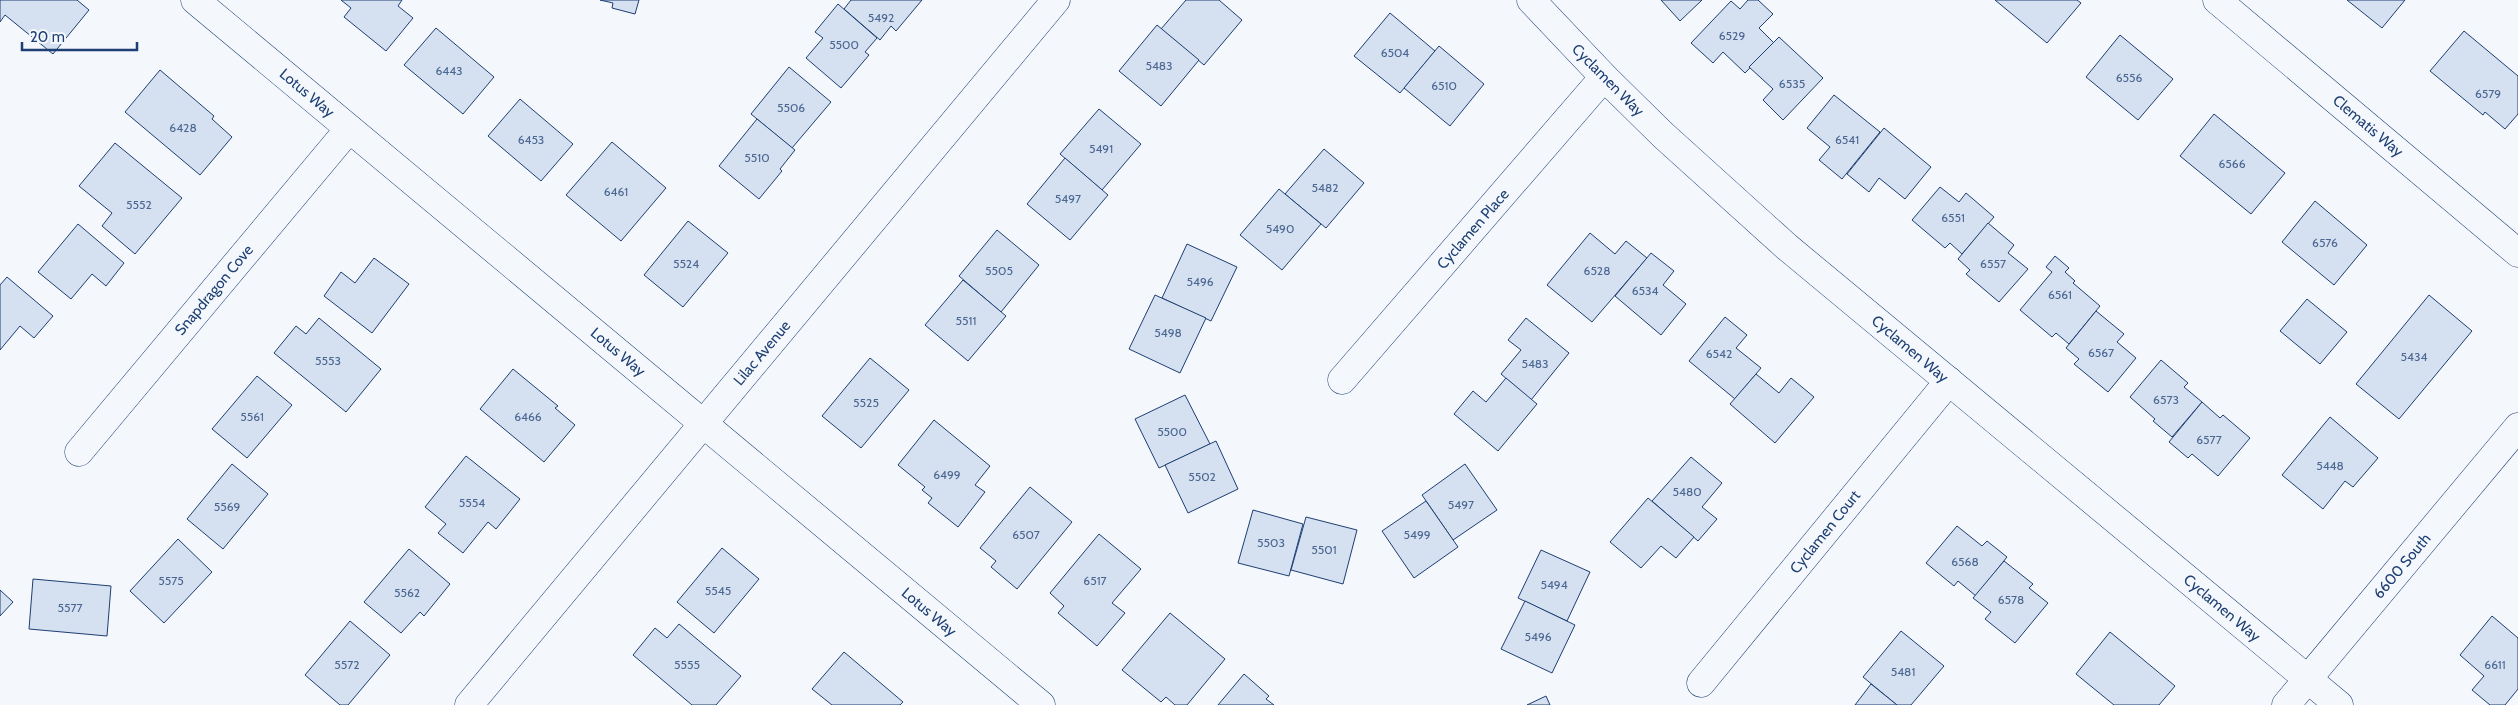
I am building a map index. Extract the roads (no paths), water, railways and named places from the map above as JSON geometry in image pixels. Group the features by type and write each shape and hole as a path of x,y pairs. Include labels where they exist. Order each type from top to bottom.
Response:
{"street":[{"name":"Lotus Way","path":"195,0 1041,705"},
{"name":"Lilac Avenue","path":"469,705 1056,0"},
{"name":"Cyclamen Way","path":"1531,0 1604,77 1732,198 2339,705"},
{"name":"Clematis Way","path":"2217,0 2518,254"},
{"name":"Cyclamen Place","path":"1342,380 1604,77"},
{"name":"Snapdragon Cove","path":"79,452 350,129"},
{"name":"Cyclamen Court","path":"1701,683 1949,381"},
{"name":"6600 South","path":"2286,705 2518,427"}]}
